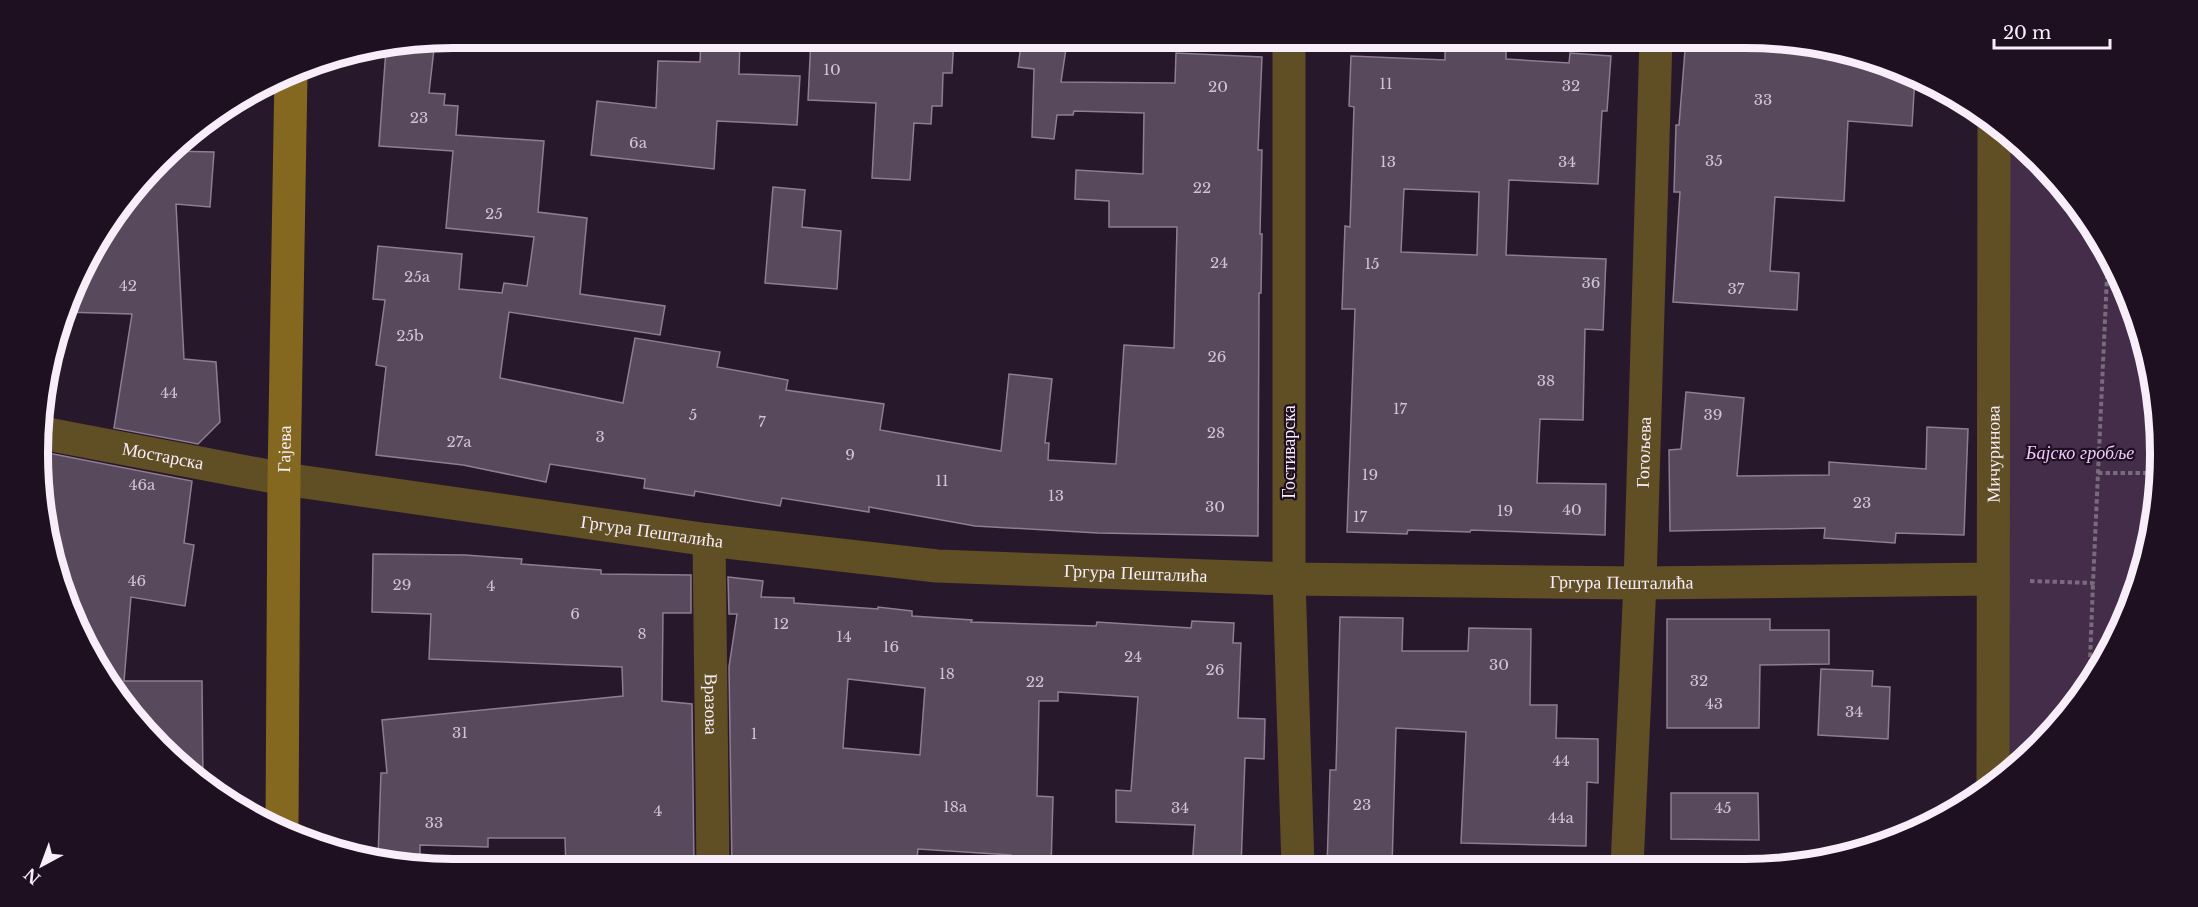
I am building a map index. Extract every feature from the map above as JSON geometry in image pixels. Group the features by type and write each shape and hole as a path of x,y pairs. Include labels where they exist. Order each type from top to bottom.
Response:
{"street":[{"name":"Гостиварска","path":"1289,48 1288,579 1298,859"},
{"name":"Гогољева","path":"1627,859 1640,583 1656,48"},
{"name":"Гајева","path":"282,821 284,479 291,82"},
{"name":"Мичуринова","path":"1993,773 1994,134"},
{"name":"Мостарска","path":"49,434 284,479"},
{"name":"Гргура Пешталића","path":"284,479 710,540 938,566 1288,579 1640,583 1993,579"},
{"name":"Вразова","path":"710,540 713,859"}],"path":[{"path":"2090,666 2107,272"},
{"path":"2098,473 2149,473"},
{"path":"1993,579 2093,583"}],"green space":[{"name":"Бајско гробље","path":"2000,139 2031,167 2066,207 2082,228 2108,274 2128,323 2142,374 2147,401 2150,454 2147,506 2142,533 2128,584 2108,633 2082,679 2066,700 2031,740 2002,766"}],"building":[{"path":"701,48 740,48 739,74 800,76 797,125 717,121 714,169 591,155 597,101 656,108 658,61 700,62"},
{"path":"811,48 953,48 952,73 943,73 942,106 932,106 931,124 914,123 910,180 872,178 876,103 808,100"},
{"path":"1021,48 1066,48 1061,82 1175,83 1176,53 1262,57 1258,150 1262,150 1260,234 1262,234 1261,293 1259,293 1258,536 1098,533 975,526 869,507 869,512 782,498 780,506 695,491 694,496 644,488 645,479 550,464 546,482 463,465 376,455 386,367 376,365 385,300 373,299 378,246 462,254 459,289 502,293 504,283 527,286 534,237 446,228 453,151 379,146 386,54 434,49 429,93 445,94 444,105 458,106 456,135 544,141 538,212 587,218 580,294 665,306 660,335 509,312 500,378 623,403 635,338 720,352 717,367 788,380 786,390 884,404 880,430 1001,451 1009,374 1052,379 1045,443 1049,443 1048,460 1116,464 1124,345 1174,348 1177,227 1109,227 1109,201 1075,199 1076,170 1143,174 1144,113 1074,111 1073,115 1057,115 1054,139 1032,137 1034,69 1018,67"},
{"path":"1445,48 1465,48 1506,50 1506,59 1569,63 1570,53 1611,56 1607,111 1602,111 1598,184 1509,180 1506,255 1606,259 1603,330 1585,329 1583,420 1540,419 1537,483 1606,484 1605,535 1471,530 1470,532 1408,530 1407,534 1347,532 1355,309 1342,309 1345,226 1350,227 1354,107 1349,106 1351,56 1445,60","holes":["1404,189 1479,192 1477,255 1401,252"]},
{"path":"1685,48 1797,51 1849,62 1914,86 1912,126 1848,121 1844,201 1775,197 1770,271 1799,273 1797,310 1673,302 1680,192 1674,192 1676,125 1679,125"},
{"path":"184,151 214,152 210,207 176,204 184,359 216,362 220,422 198,444 114,428 132,314 74,312 102,251 116,228 149,186"},
{"path":"773,187 805,190 802,227 841,231 837,289 765,283"},
{"path":"1686,392 1744,398 1737,476 1829,475 1829,462 1926,469 1927,427 1968,429 1964,535 1896,533 1895,543 1824,538 1825,528 1670,531 1669,450 1681,449"},
{"path":"48,453 192,481 184,543 194,545 185,606 131,597 124,681 202,681 203,772 149,721 116,679 90,633 70,584 56,533 51,506"},
{"path":"373,554 465,555 522,559 521,564 601,570 601,574 691,575 691,613 663,613 662,701 692,704 694,859 566,859 565,838 488,838 488,847 420,845 420,857 378,852 381,773 387,773 382,720 623,696 622,667 429,659 431,614 372,612"},
{"path":"728,577 763,581 761,597 794,598 794,603 912,611 912,616 972,620 971,622 1096,626 1097,622 1191,628 1192,621 1234,623 1233,643 1241,643 1238,718 1265,719 1264,759 1245,758 1241,859 1193,859 1195,825 1116,822 1116,790 1131,791 1138,697 1058,692 1058,701 1039,701 1037,796 1053,797 1051,859 1011,859 1011,855 918,849 917,859 732,859 729,667 737,614 729,614","holes":["848,679 925,688 920,755 843,748"]},
{"path":"1340,617 1403,618 1402,651 1468,651 1469,628 1531,629 1530,705 1557,705 1556,738 1598,739 1598,783 1587,782 1586,846 1461,843 1466,732 1396,728 1392,859 1327,859 1330,770 1336,770"},
{"path":"1667,619 1770,619 1770,630 1829,630 1829,664 1760,665 1759,728 1667,728"},
{"path":"1821,669 1873,671 1872,686 1890,687 1888,739 1818,735"},
{"path":"1671,793 1758,793 1759,840 1671,839"}]}
